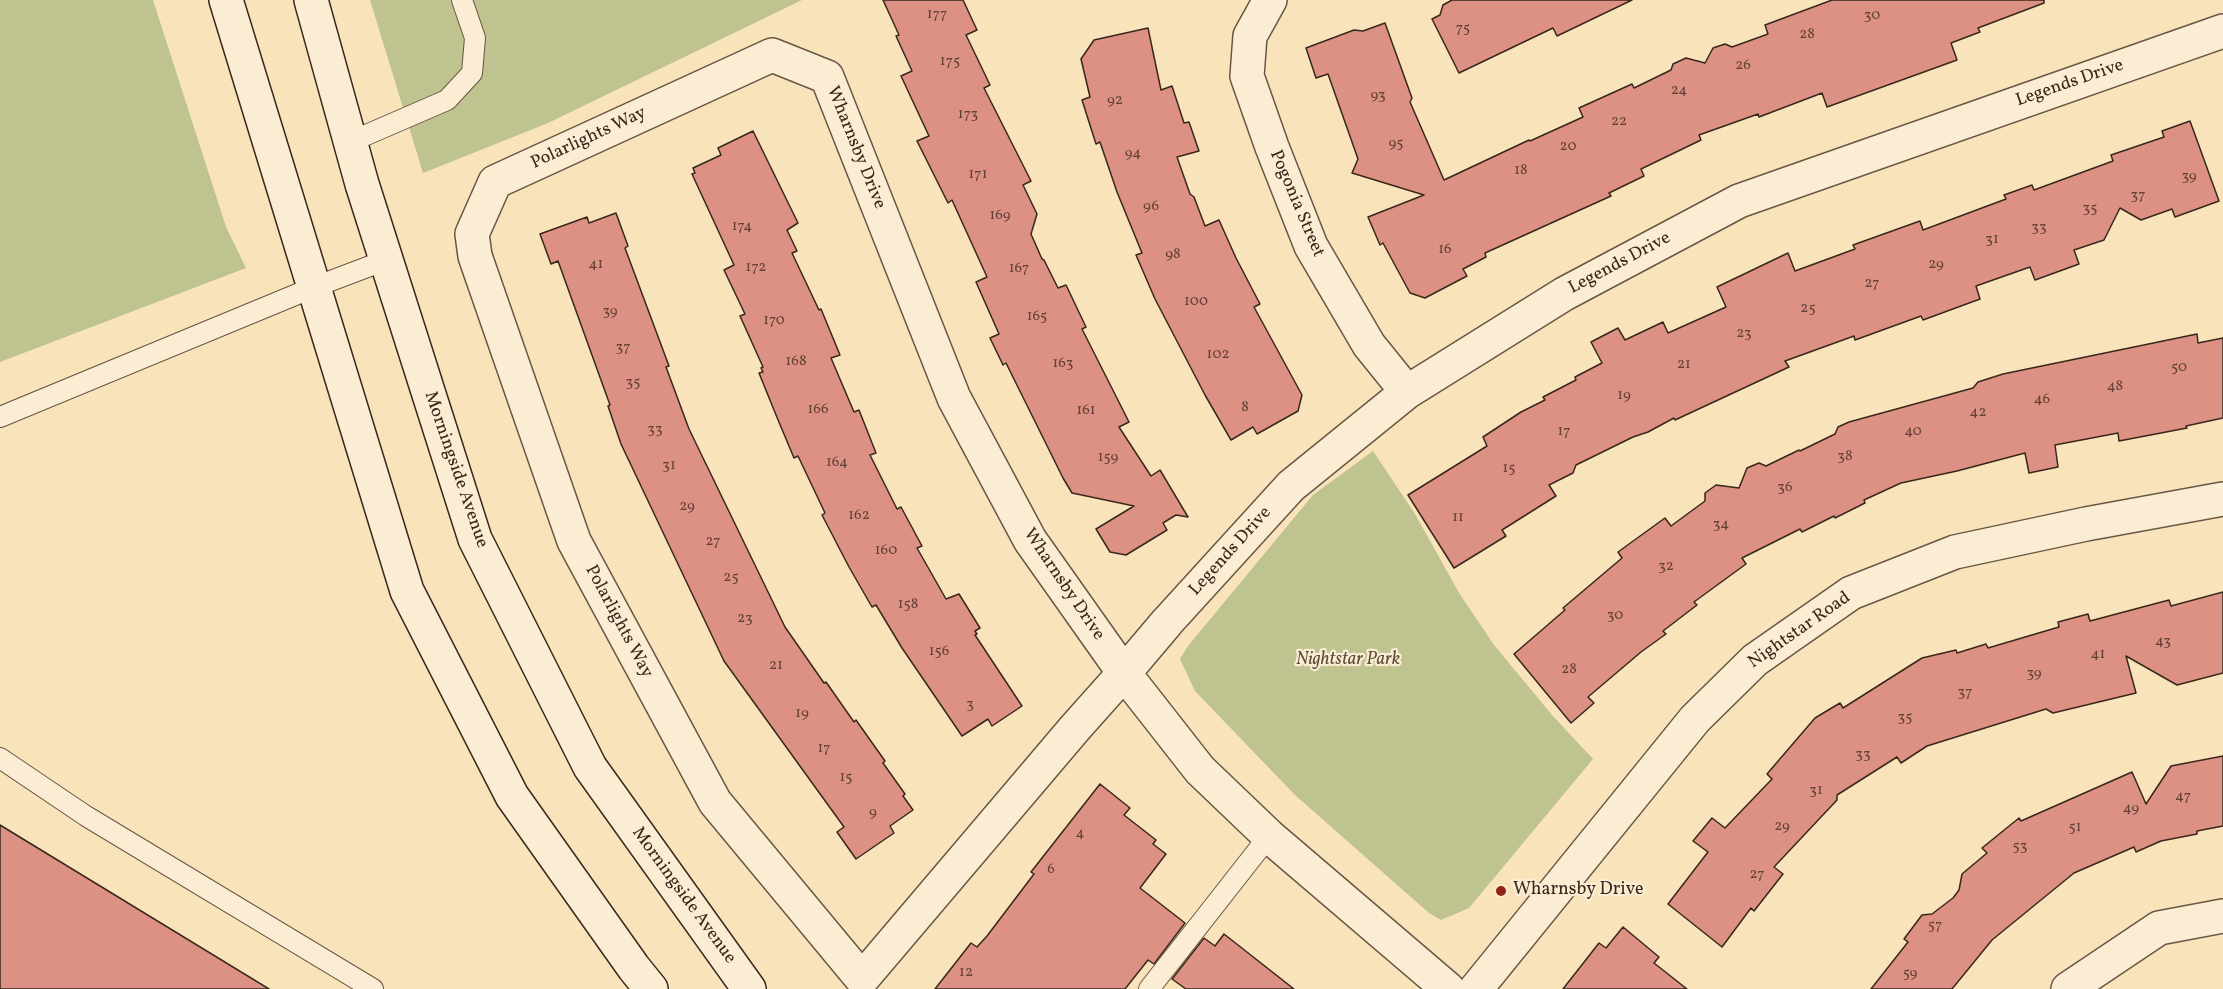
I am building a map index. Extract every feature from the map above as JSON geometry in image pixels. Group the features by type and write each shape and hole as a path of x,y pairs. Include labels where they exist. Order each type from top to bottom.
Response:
{"street":[{"path":"226,0 312,288 407,591 512,796 651,989"},
{"name":"Morningside Avenue","path":"311,0 350,142 475,539 590,767 749,989"},
{"name":"Pogonia Street","path":"1270,0 1250,36 1247,76 1311,246 1369,345 1407,392"},
{"name":"Legends Drive","path":"1124,673 1168,621 1291,486 1407,392 1564,294 1739,201 2223,31"},
{"name":"Polarlights Way","path":"827,77 772,55 495,182 472,234 475,256 574,541 715,802 866,984 1124,673"},
{"name":"Wharnsby Drive","path":"827,77 954,398 1030,540 1124,673 1200,770 1269,836 1448,989"},
{"name":"Nightstar Road","path":"1476,989 1695,719 1755,660 1851,593 1955,552 2086,524 2223,499"},
{"path":"2068,989 2159,928 2223,916"}],"lane":[{"path":"350,142 447,100 472,73 475,38 462,0"},
{"path":"0,417 312,288 386,260"},
{"path":"0,758 86,816 373,989"},
{"path":"1149,989 1269,836"}],"green space":[{"path":"0,0 153,0 226,227 246,268 0,362"},
{"path":"370,0 802,0 548,123 423,173"},
{"name":"Nightstar Park","path":"1373,451 1415,514 1459,593 1494,645 1552,715 1593,759 1469,908 1441,920 1429,913 1295,795 1195,691 1180,659 1188,646 1313,495"}],"building":[{"path":"883,0 963,0 977,30 966,35 990,85 984,88 1031,181 1023,185 1037,214 1031,234 1058,288 1066,285 1086,327 1082,329 1129,422 1119,427 1151,476 1160,470 1188,517 1176,515 1163,523 1167,530 1126,555 1110,552 1096,529 1134,506 1072,493 1006,363 1003,365 990,338 999,334 976,282 987,277 952,200 948,203 917,141 929,136 901,76 912,71"},
{"path":"1452,0 1632,0 1557,36 1553,28 1459,73 1432,19 1440,15 1443,5"},
{"path":"1832,0 2044,0 2044,3 1978,28 1980,32 1951,43 1957,60 1827,107 1822,93 1759,117 1758,114 1699,135 1701,140 1641,169 1644,176 1609,193 1611,196 1485,253 1486,257 1463,269 1467,276 1425,298 1410,293 1383,243 1380,245 1368,217 1424,195 1352,173 1358,159 1328,74 1316,78 1306,48 1354,30 1363,31 1385,23 1412,98 1410,102 1444,180 1583,117 1579,108 1632,84 1634,88 1671,70 1673,64 1686,58 1705,63 1713,48 1725,44 1732,47 1768,34 1765,25"},
{"path":"1148,28 1161,90 1172,86 1184,123 1189,122 1199,151 1177,157 1190,194 1194,197 1205,226 1219,220 1260,304 1254,307 1302,395 1298,411 1257,434 1253,427 1231,440 1205,395 1155,299 1136,255 1142,253 1100,142 1096,144 1082,100 1090,97 1081,59 1094,40"},
{"path":"2190,121 2219,201 2175,217 2172,209 2141,220 2120,208 2104,240 2074,250 2079,264 2035,280 2030,267 1976,286 1980,299 1923,320 1921,316 1855,340 1854,336 1785,361 1789,367 1576,465 1573,473 1549,485 1556,496 1502,530 1506,536 1454,568 1408,495 1487,446 1483,437 1521,412 1545,400 1543,397 1576,380 1575,377 1602,363 1591,342 1618,328 1625,340 1663,322 1668,333 1726,307 1717,287 1788,253 1795,271 1855,249 1853,245 1920,221 1923,230 2006,199 2004,195 2032,185 2034,190 2113,161 2111,155 2164,137 2162,131"},
{"path":"753,131 798,223 787,230 797,251 792,253 819,310 821,309 840,355 831,358 854,412 859,410 876,453 870,455 897,509 901,507 922,546 917,548 946,599 959,594 980,628 975,631 977,634 975,635 1022,706 992,726 988,719 962,736 902,648 876,605 872,607 822,515 825,513 798,456 794,458 759,373 763,372 761,368 763,367 740,316 745,314 724,270 734,265 692,174 695,173 693,168 721,155 718,148"},
{"path":"616,213 628,246 625,248 669,366 666,367 689,429 785,627 824,683 826,682 854,722 856,720 885,761 883,763 905,794 903,796 913,810 890,826 894,833 856,859 837,832 844,827 724,661 621,444 608,406 610,405 558,261 551,264 540,234 587,217 589,223"},
{"path":"2197,334 2198,343 2223,338 2223,418 2186,426 2187,428 2119,441 2118,433 2055,445 2058,467 2029,473 2025,453 1901,483 1864,500 1865,503 1835,518 1834,516 1802,532 1800,529 1742,558 1746,564 1694,602 1697,605 1663,631 1666,634 1588,697 1594,703 1571,723 1514,654 1565,610 1563,608 1622,558 1618,552 1665,518 1671,526 1705,501 1705,493 1716,485 1739,488 1747,468 1759,463 1766,466 1800,451 1835,434 1838,427 1849,422 1973,388 1978,382 2003,374"},
{"path":"2223,592 2223,673 2177,685 2126,656 2136,693 2053,713 2046,709 1927,746 1901,763 1897,757 1837,795 1837,800 1774,867 1783,874 1754,911 1751,908 1722,947 1668,904 1708,852 1693,841 1712,818 1725,828 1772,779 1767,774 1815,718 1840,703 1843,708 1922,658 1956,650 1957,653 1986,644 1988,648 2059,627 2058,622 2088,614 2090,621 2169,600 2171,606"},
{"path":"2223,756 2223,826 2161,841 2136,852 2134,847 2074,873 1992,940 1952,989 1871,989 1908,942 1904,939 1922,915 1932,914 1953,898 1959,890 1962,874 1987,853 1982,848 2019,818 2021,821 2132,772 2146,804 2171,766"},
{"path":"1100,784 1130,808 1124,815 1156,840 1153,844 1166,854 1140,888 1185,923 1154,964 1148,960 1125,989 935,989 971,943 977,947 987,936 1034,874 1031,872"},
{"path":"0,825 269,989 0,989"},
{"path":"1623,927 1659,957 1654,963 1687,989 1563,989 1599,943 1606,948"},
{"path":"1224,934 1294,989 1186,989 1172,979 1204,938 1215,946"}],"place":[{"name":"Wharnsby Drive","path":"1501,891"}]}
